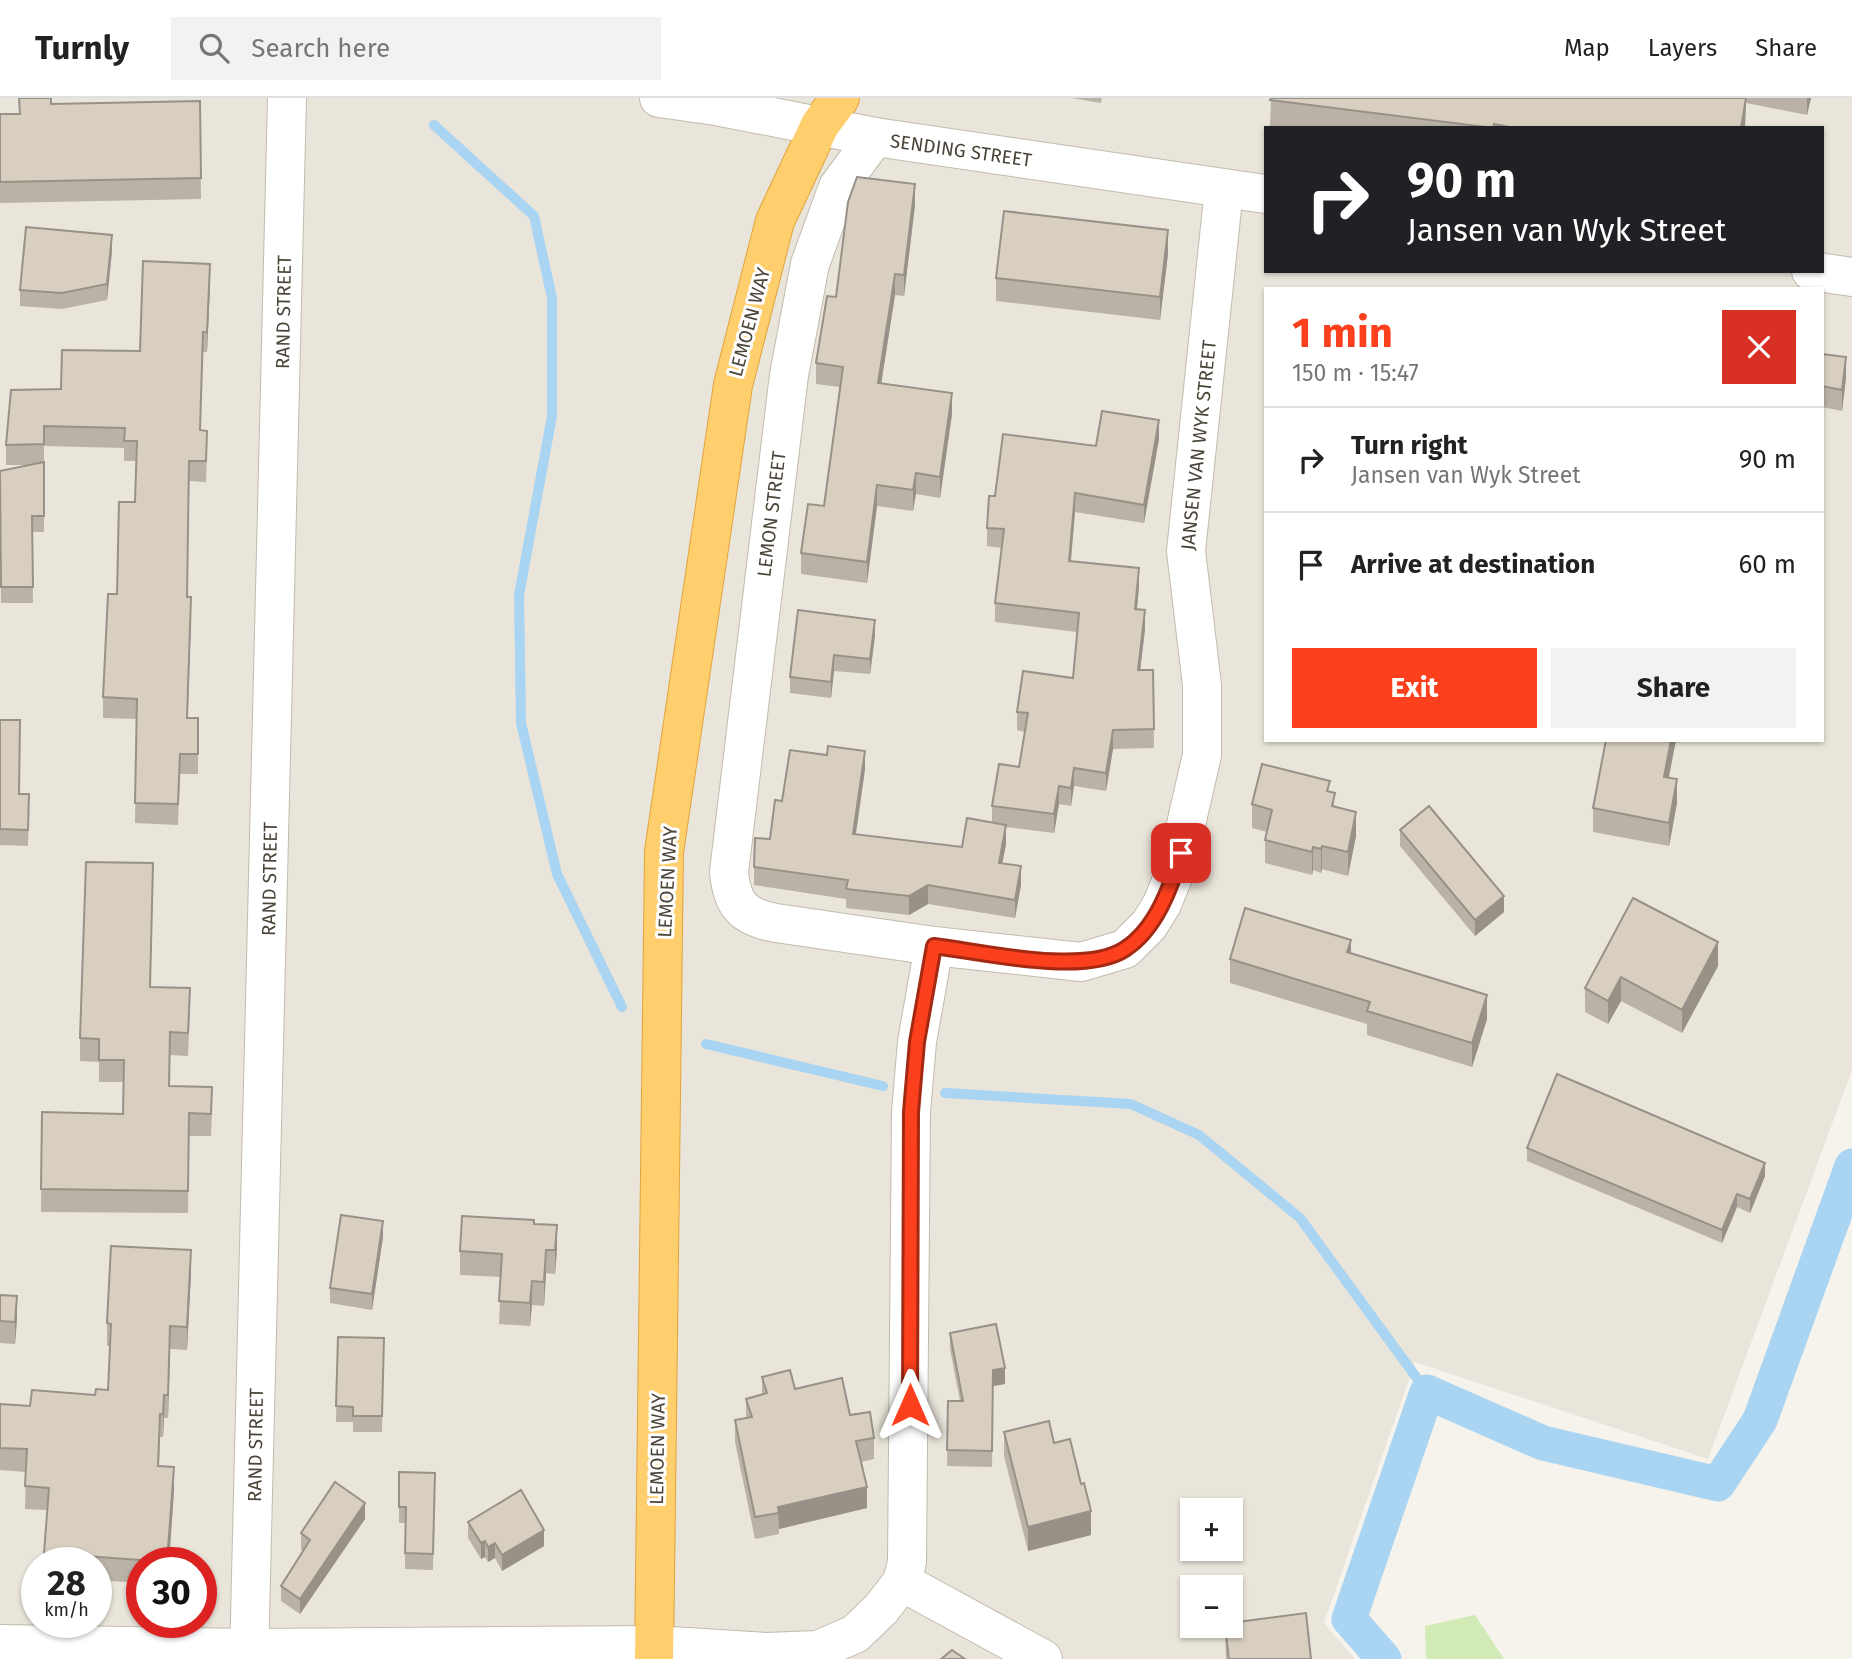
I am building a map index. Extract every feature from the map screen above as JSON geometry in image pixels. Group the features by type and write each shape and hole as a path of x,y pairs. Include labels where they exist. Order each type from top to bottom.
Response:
{"highway":[{"name":"LEMOEN WAY","path":"655,1652 664,852 733,385 775,221 830,111"}],"street":[{"name":"RAND STREET","path":"249,1654 287,98"},
{"name":"SENDING STREET","path":"659,98 830,111 875,137 1264,194"},
{"name":"LEMON STREET","path":"740,907 731,895 729,872 789,375 810,264 822,225 838,187 875,137"},
{"name":"JANSEN VAN WYK STREET","path":"740,907 760,920 776,923 1068,962 1102,958 1125,949 1149,925 1162,904 1175,872 1202,755 1202,685 1186,551 1224,189"},
{"path":"1824,273 1852,277"},
{"path":"0,1644 249,1654 766,1652 818,1650 855,1634 902,1582 909,1538 911,1112 917,1042 934,946"},
{"path":"902,1582 1043,1659"}],"shaded area":[{"path":"0,98 1852,98 1852,1070 1708,1459 1415,1362 1324,1623 1355,1659 0,1659"}],"green space":[{"path":"1475,1615 1504,1659 1426,1659 1425,1626"}],"building":[{"path":"19,98 51,98 51,104 200,101 201,178 0,182 0,114 20,114"},
{"path":"1746,98 1741,126 1477,126 1270,100"},
{"path":"857,177 915,184 904,275 895,274 878,383 952,393 940,477 916,473 913,490 877,485 867,562 801,553 808,504 824,506 843,367 816,363 827,296 836,297 848,202"},
{"path":"1004,211 1168,230 1160,297 996,278"},
{"path":"26,227 112,235 107,284 62,293 20,290"},
{"path":"143,261 210,264 207,332 203,332 200,430 207,431 206,461 189,461 187,597 191,597 187,718 198,718 198,754 180,754 178,804 135,803 137,699 103,697 108,594 117,594 119,502 135,502 137,441 124,441 125,428 44,426 44,444 6,445 11,390 61,389 62,350 140,351"},
{"path":"1824,354 1846,357 1842,390 1824,386"},
{"path":"1102,411 1159,420 1144,505 1075,493 1069,561 1139,568 1135,609 1145,610 1138,670 1153,670 1154,729 1113,730 1106,773 1074,768 1071,788 1059,786 1054,814 992,806 999,764 1019,767 1028,713 1017,712 1023,671 1073,678 1079,613 995,603 1004,529 987,528 989,496 995,496 1003,434 1096,446"},
{"path":"44,462 44,516 32,516 33,587 1,587 0,471"},
{"path":"798,610 875,620 870,659 834,655 831,682 790,677"},
{"path":"0,720 20,720 19,794 29,794 28,830 0,829"},
{"path":"1606,742 1671,742 1664,777 1677,779 1669,823 1593,808"},
{"path":"828,746 865,751 853,834 962,847 967,818 1006,825 999,863 1021,866 1015,900 928,885 909,896 846,889 848,880 754,867 755,838 770,839 775,800 782,801 790,750 827,755"},
{"path":"1262,764 1330,781 1327,791 1335,793 1332,806 1356,812 1348,852 1322,846 1321,849 1313,847 1312,852 1265,840 1272,810 1252,804"},
{"path":"1429,806 1504,896 1475,920 1400,830"},
{"path":"86,862 153,863 150,987 190,988 188,1033 170,1032 169,1086 212,1087 211,1114 189,1113 188,1191 41,1189 42,1112 123,1114 124,1060 99,1060 99,1039 80,1038"},
{"path":"1633,898 1718,942 1682,1010 1621,977 1608,1001 1585,988"},
{"path":"1245,908 1351,940 1347,952 1487,995 1472,1043 1367,1011 1370,1002 1230,959"},
{"path":"1557,1074 1765,1163 1750,1199 1737,1194 1722,1230 1527,1148"},
{"path":"341,1215 383,1221 372,1294 330,1288"},
{"path":"462,1216 534,1220 534,1224 557,1225 555,1250 546,1250 544,1282 532,1281 530,1303 499,1301 502,1254 460,1251"},
{"path":"111,1246 191,1250 187,1327 170,1326 168,1395 164,1395 163,1414 160,1414 158,1466 174,1467 168,1547 126,1547 126,1559 112,1558 112,1547 44,1547 49,1488 25,1486 27,1449 0,1448 0,1404 30,1406 32,1390 95,1395 96,1389 108,1390 111,1324 107,1323"},
{"path":"0,1295 17,1296 15,1322 0,1321"},
{"path":"996,1324 1005,1368 993,1370 992,1451 947,1450 948,1401 963,1401 950,1333"},
{"path":"338,1337 384,1338 382,1416 353,1416 353,1407 336,1406"},
{"path":"790,1370 795,1389 842,1378 850,1415 870,1412 874,1438 856,1441 867,1487 778,1507 779,1513 755,1517 735,1420 752,1417 746,1399 767,1393 762,1377"},
{"path":"1049,1421 1054,1443 1070,1439 1091,1511 1028,1527 1004,1432"},
{"path":"399,1472 435,1473 433,1554 405,1553 406,1507 399,1507"},
{"path":"335,1482 365,1503 300,1599 281,1586 310,1540 301,1533"},
{"path":"521,1490 544,1530 502,1555 495,1543 488,1547 485,1541 481,1543 468,1522"},
{"path":"1306,1613 1311,1659 1229,1659 1226,1638 1243,1638 1243,1621"},
{"path":"952,1650 965,1659 941,1659"}],"waterway":[{"path":"434,125 534,216 552,298 552,416 519,595 521,723 557,874 622,1007"},
{"path":"706,1044 883,1086"},
{"path":"945,1093 1131,1104 1199,1135 1300,1218 1427,1392"},
{"path":"1384,1659 1349,1619 1427,1392 1543,1443 1718,1484 1760,1420 1852,1166"}],"route":[{"path":"910,1405 911,1112 917,1042 934,946 1068,962 1102,958 1125,949 1149,925 1162,904 1181,853"}]}
